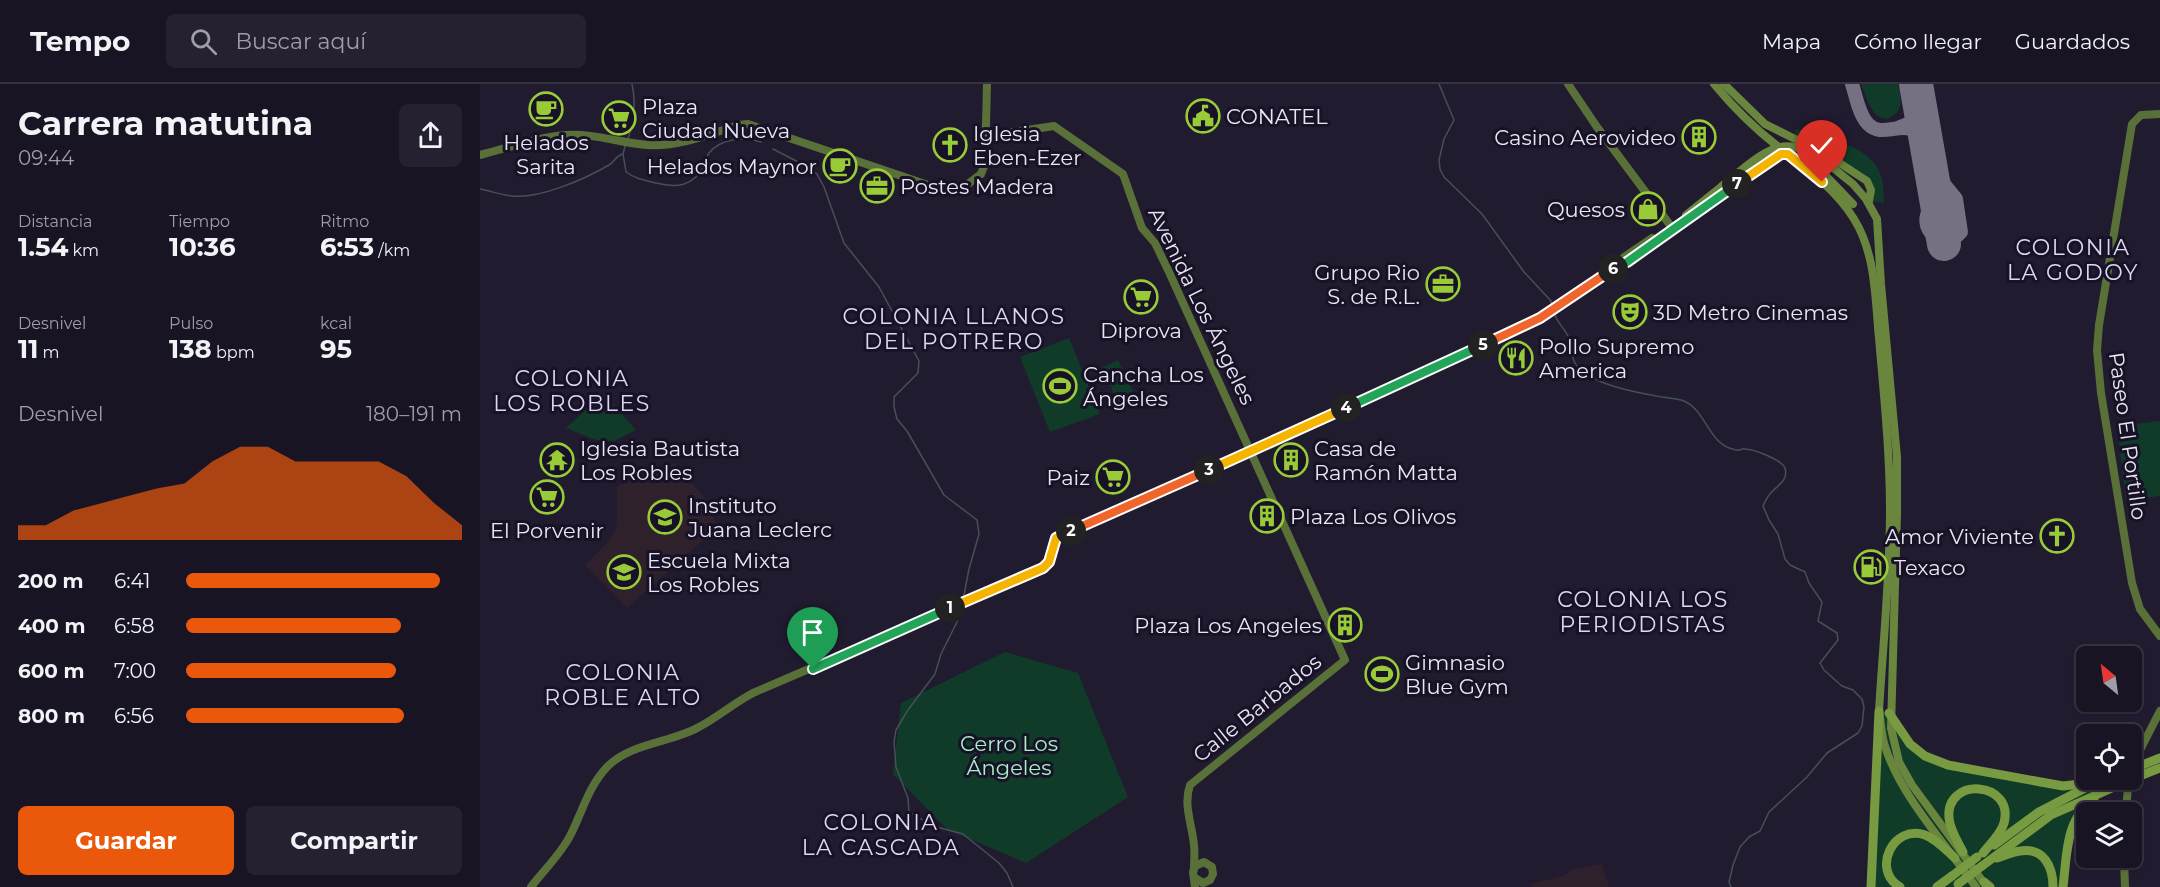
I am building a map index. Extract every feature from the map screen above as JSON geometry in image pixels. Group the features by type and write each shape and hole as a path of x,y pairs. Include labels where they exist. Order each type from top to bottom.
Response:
{"highway":[{"path":"1871,887 1879,711"},
{"path":"1890,713 1911,744 1925,756 1948,765 2063,786 2076,784"},
{"path":"2142,766 2160,758"},
{"path":"2142,776 2160,768"},
{"path":"1930,887 1952,882 2000,833 2005,816 2000,800 1995,794 1980,788 1971,788 1956,798 1949,813 1959,855"},
{"path":"1980,855 2039,812 2081,790"},
{"path":"1986,864 2051,815 2107,790"},
{"path":"2063,887 2073,824 2080,810 2109,790"},
{"path":"1900,887 1890,877 1886,861 1891,846 1898,839 1913,833 1928,836 1959,855"},
{"path":"1937,887 2018,851 2035,853 2049,863 2053,874 2053,887"}],"main road":[{"path":"480,155 564,135 583,135 661,145 677,143 748,124 920,183 954,189 968,184 981,174 985,164 987,84"},
{"path":"1568,84 1597,127 1672,227"},
{"path":"1714,84 1740,113 1838,197 1857,225 1869,257 1876,304 1890,468 1890,535 1879,711 1884,742 1904,786 1984,886"},
{"path":"1724,84 1765,124 1813,146 1867,181 1871,190 1869,201"},
{"name":"Paseo El Portillo","path":"2160,114 2140,115 2132,124 2099,325 2097,350 2101,393 2132,582 2140,609 2160,636"},
{"name":"Avenida Los Ángeles","path":"986,136 1054,126 1123,174 1142,228 1153,239 1224,389 1345,660"},
{"path":"1801,142 1862,192 1877,219 1897,457 1890,713 1893,743 1912,785 1959,855"},
{"path":"1686,214 1768,156 1773,143"},
{"path":"1672,227 1760,157 1786,144 1796,146 1807,153 1860,199 1877,232"},
{"path":"531,887 564,847 594,784 608,766 617,759 638,749 699,728 753,693 1043,568 1049,562 1053,544 1058,536 1251,452 1540,318 1619,265 1627,262 1672,227 1775,156 1791,156 1804,160 1815,167 1853,204"},
{"name":"Calle Barbados","path":"1194,847 1186,803 1190,785 1345,660"},
{"path":"2142,746 2160,711"},
{"path":"1194,847 1212,867 1213,874 1210,880 1198,884 1194,869 1194,847"},
{"path":"1194,869 1197,864 1207,863"},
{"path":"2124,868 2125,887"}],"shaded area":[{"name":"Instituto Juana Leclerc","path":"674,463 712,506 709,513 719,526 627,608 585,565 614,533 617,521 617,486"},
{"path":"1602,864 1609,887 1532,887 1530,884 1563,876 1574,869"}],"green space":[{"path":"1861,84 1898,84 1901,100 1897,113 1887,119 1877,115 1870,106"},
{"path":"1796,129 1847,145 1870,158 1882,179 1884,203 1869,201 1869,184 1794,137"},
{"name":"Cancha Los Ángeles","path":"1069,338 1100,414 1050,432 1020,357"},
{"path":"1118,360 1136,398 1119,405 1102,368"},
{"path":"604,394 636,430 614,441 596,440 566,428"},
{"path":"2160,421 2160,496 2126,500 2117,426"},
{"name":"Cerro Los Ángeles","path":"1005,652 1078,673 1128,797 1026,863 947,829 893,774 901,703"},
{"path":"1879,711 1889,713 1925,756 2063,786 2076,785 2076,790 2109,790 2090,802 2076,802 2076,820 2073,824 2063,887 1871,887"}],"waterway":[{"path":"628,139 634,112 632,84"},
{"path":"1439,84 1454,120 1444,139 1439,160 1444,177 1482,214 1524,272 1551,301 1552,305"},
{"path":"625,146 623,154 626,172 663,185 677,185 695,178 704,166 709,153 719,145 740,139 761,142"},
{"path":"773,149 817,174 844,243 879,287 919,361 918,373 894,397 894,407 897,419 907,431 944,495 977,520 979,534 963,600"},
{"path":"480,189 512,196 549,191 575,182 611,164 623,154"},
{"path":"1554,313 1568,336 1575,363 1584,373 1616,387 1684,401 1698,412 1719,442 1736,450 1755,451 1783,465 1786,473 1784,480 1769,495 1763,506 1778,534 1785,559 1790,565 1805,572 1809,583 1822,602 1818,621 1837,633 1838,640 1820,663 1824,670 1842,686 1853,690 1862,699 1864,707 1862,726 1858,733 1827,753 1807,777 1769,812 1760,831 1749,837 1740,847 1729,882 1731,887"},
{"path":"962,608 941,654 935,674 896,730 894,742 896,767 908,798 909,812 933,826 963,834 999,863 1007,873 1013,887"}],"taxiway":[{"path":"1852,84 1860,111 1868,124 1875,129 1882,130 1912,129 1926,144"},
{"path":"1900,127 1914,118 1919,102"},
{"path":"1931,168 1956,199 1961,232 1953,239 1937,238 1927,226 1926,218 1929,210 1937,203"}],"runway":[{"path":"1916,84 1944,244"}],"place":[{"name":"Helados Sarita","path":"546,109"},
{"name":"CONATEL","path":"1203,116"},
{"name":"Plaza Ciudad Nueva","path":"619,118"},
{"name":"Casino Aerovideo","path":"1699,137"},
{"name":"Iglesia Eben-Ezer","path":"950,145"},
{"name":"Helados Maynor","path":"840,166"},
{"name":"Postes Madera","path":"877,186"},
{"name":"Quesos","path":"1648,209"},
{"name":"Grupo Rio S. de R.L.","path":"1443,284"},
{"name":"Diprova","path":"1141,297"},
{"name":"3D Metro Cinemas","path":"1630,312"},
{"name":"Pollo Supremo America","path":"1516,358"},
{"name":"Cancha Los Ángeles","path":"1060,386"},
{"name":"Iglesia Bautista Los Robles","path":"557,460"},
{"name":"Casa de Ramón Matta","path":"1291,460"},
{"name":"Paiz","path":"1113,477"},
{"name":"El Porvenir","path":"547,497"},
{"name":"Plaza Los Olivos","path":"1267,516"},
{"name":"Instituto Juana Leclerc","path":"665,517"},
{"name":"Amor Viviente","path":"2057,536"},
{"name":"Texaco","path":"1871,567"},
{"name":"Escuela Mixta Los Robles","path":"624,572"},
{"name":"Plaza Los Angeles","path":"1345,625"},
{"name":"Gimnasio Blue Gym","path":"1382,674"}],"district":[{"name":"COLONIA LA GODOY","path":"2073,260"},
{"name":"COLONIA LLANOS DEL POTRERO","path":"954,328"},
{"name":"COLONIA LOS ROBLES","path":"572,390"},
{"name":"COLONIA LOS PERIODISTAS","path":"1643,612"},
{"name":"COLONIA ROBLE ALTO","path":"623,684"},
{"name":"COLONIA LA CASCADA","path":"881,834"}],"route":[{"path":"813,669 1043,568 1049,562 1053,544 1058,536 1322,420 1540,318 1619,265 1627,262 1775,156 1788,154 1822,182"}]}
